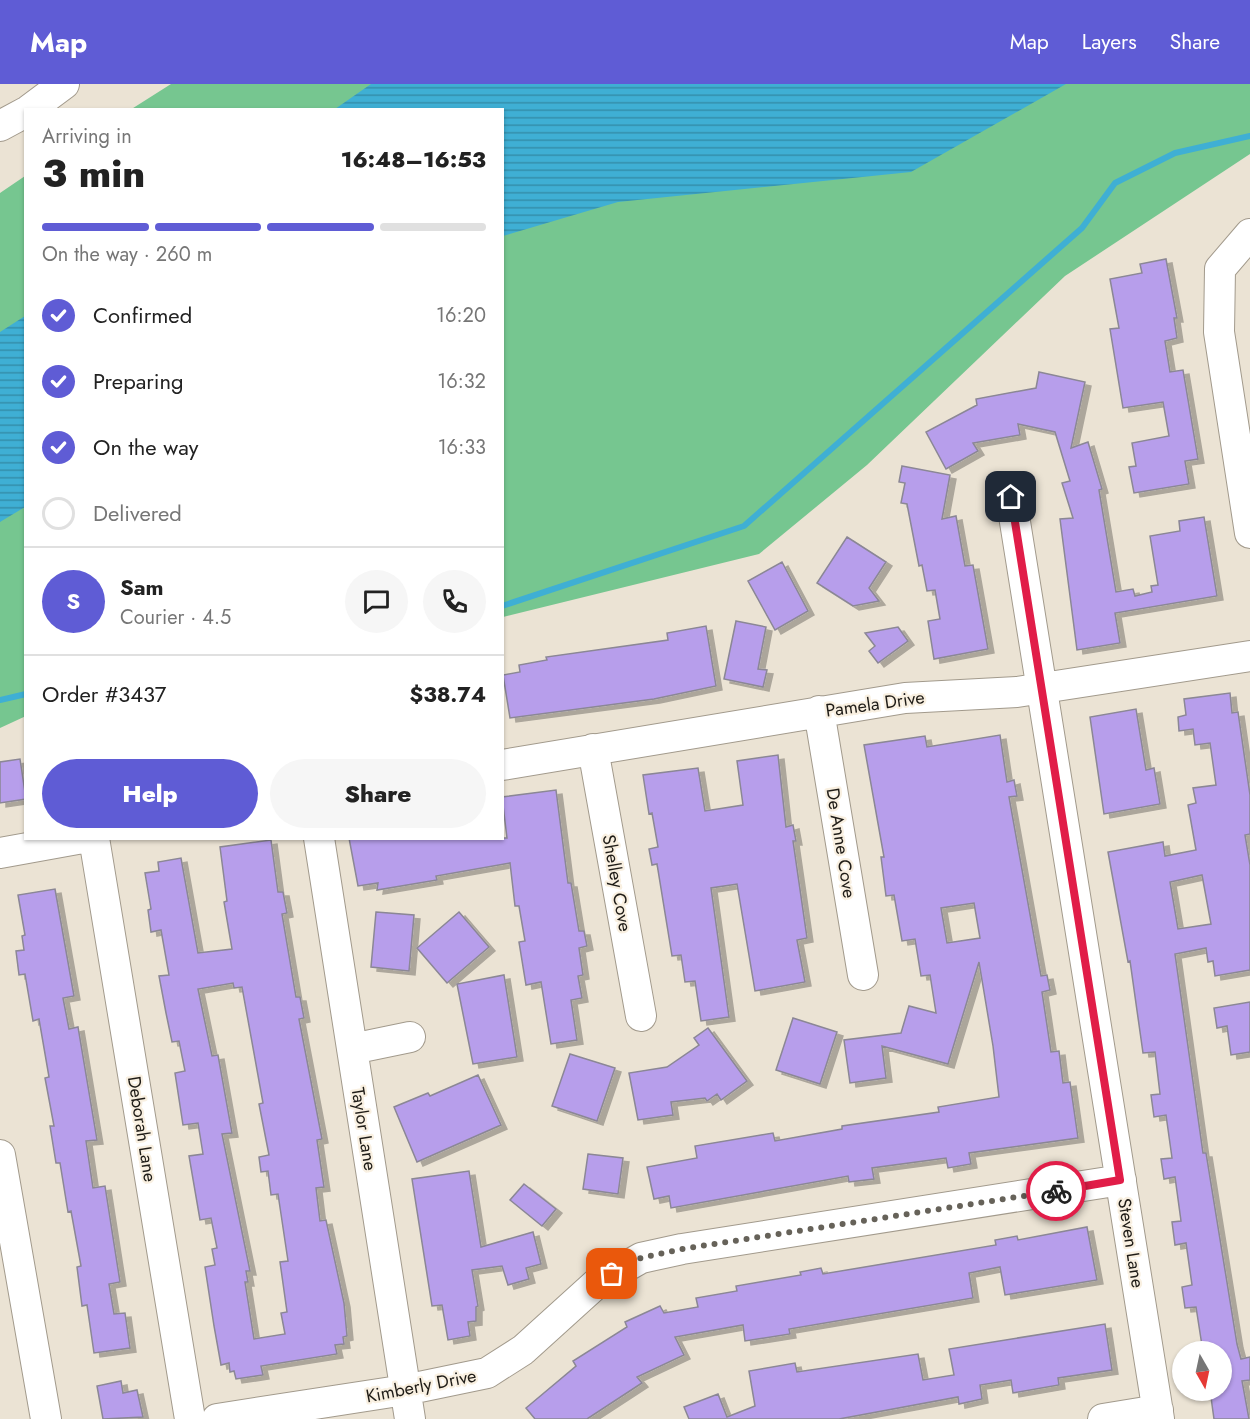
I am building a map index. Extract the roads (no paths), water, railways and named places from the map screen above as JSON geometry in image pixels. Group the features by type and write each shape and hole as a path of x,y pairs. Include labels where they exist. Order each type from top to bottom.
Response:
{"street":[{"path":"31,108 64,84"},
{"path":"0,126 24,113"},
{"path":"1250,234 1220,269 1219,332 1250,533"},
{"name":"Steven Lane","path":"1011,497 1158,1415"},
{"name":"Pamela Drive","path":"504,765 905,698 1017,692 1250,656"},
{"name":"De Anne Cove","path":"819,711 863,975"},
{"name":"Shelley Cove","path":"593,749 641,1016"},
{"path":"0,853 72,840"},
{"name":"Deborah Lane","path":"94,840 190,1419"},
{"name":"Taylor Lane","path":"319,840 407,1405"},
{"path":"352,1049 410,1037"},
{"path":"0,1155 46,1419"},
{"name":"Kimberly Drive","path":"217,1419 407,1405 487,1373 524,1350 597,1283 641,1258 694,1247 1120,1180"},
{"path":"1103,1419 1158,1415"}],"water":[{"path":"371,84 1066,84 911,172 618,202 504,236 504,108 336,108"},
{"path":"24,317 24,508 0,522 0,332"}],"waterway":[{"path":"504,605 744,526 1082,228 1115,183 1175,153 1250,136"},
{"path":"0,700 24,694"}]}
